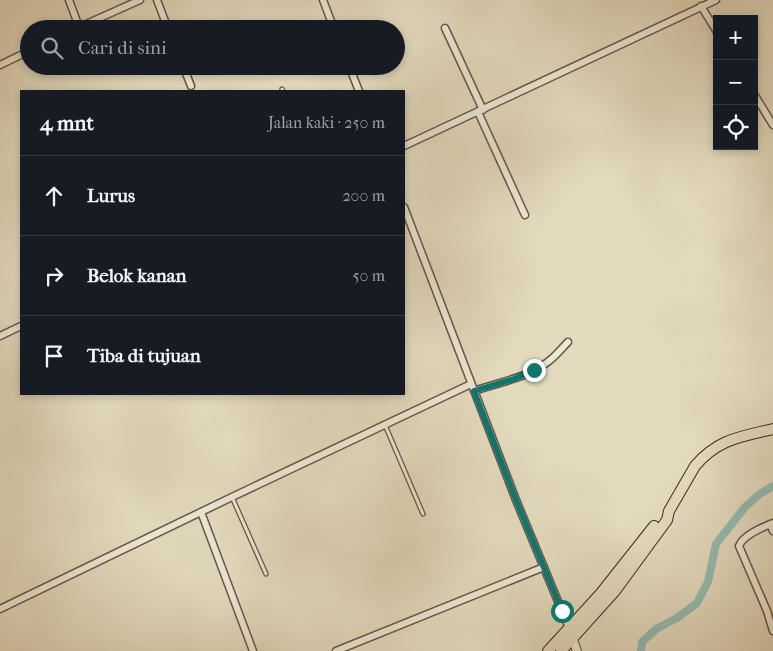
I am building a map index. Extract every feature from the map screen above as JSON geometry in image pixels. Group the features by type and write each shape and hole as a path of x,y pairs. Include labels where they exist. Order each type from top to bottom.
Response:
{"highway":[{"path":"561,651 571,633 601,592 662,516 669,511 695,466 711,449 733,439 773,429"},
{"path":"548,651 571,633"}],"street":[{"path":"69,0 75,20"},
{"path":"95,20 140,0"},
{"path":"157,0 165,20"},
{"path":"323,0 331,20"},
{"path":"405,146 716,0"},
{"path":"701,6 713,26"},
{"path":"445,28 525,215"},
{"path":"0,65 20,55"},
{"path":"187,75 191,86"},
{"path":"353,75 359,90"},
{"path":"758,101 773,125"},
{"path":"405,210 516,500 577,651"},
{"path":"0,336 20,326"},
{"path":"474,391 514,379 534,370 548,362 568,342"},
{"path":"0,610 232,497 471,384"},
{"path":"201,512 253,651"},
{"path":"773,531 771,523 745,538 740,542 739,546 770,609 773,631"},
{"path":"336,651 544,567"}],"lane":[{"path":"385,425 423,514"},
{"path":"232,497 266,574"}],"waterway":[{"path":"641,651 642,642 656,629 677,618 697,603 708,582 716,544 745,507 773,486"}],"route":[{"path":"534,370 514,379 474,391 562,611"}]}
